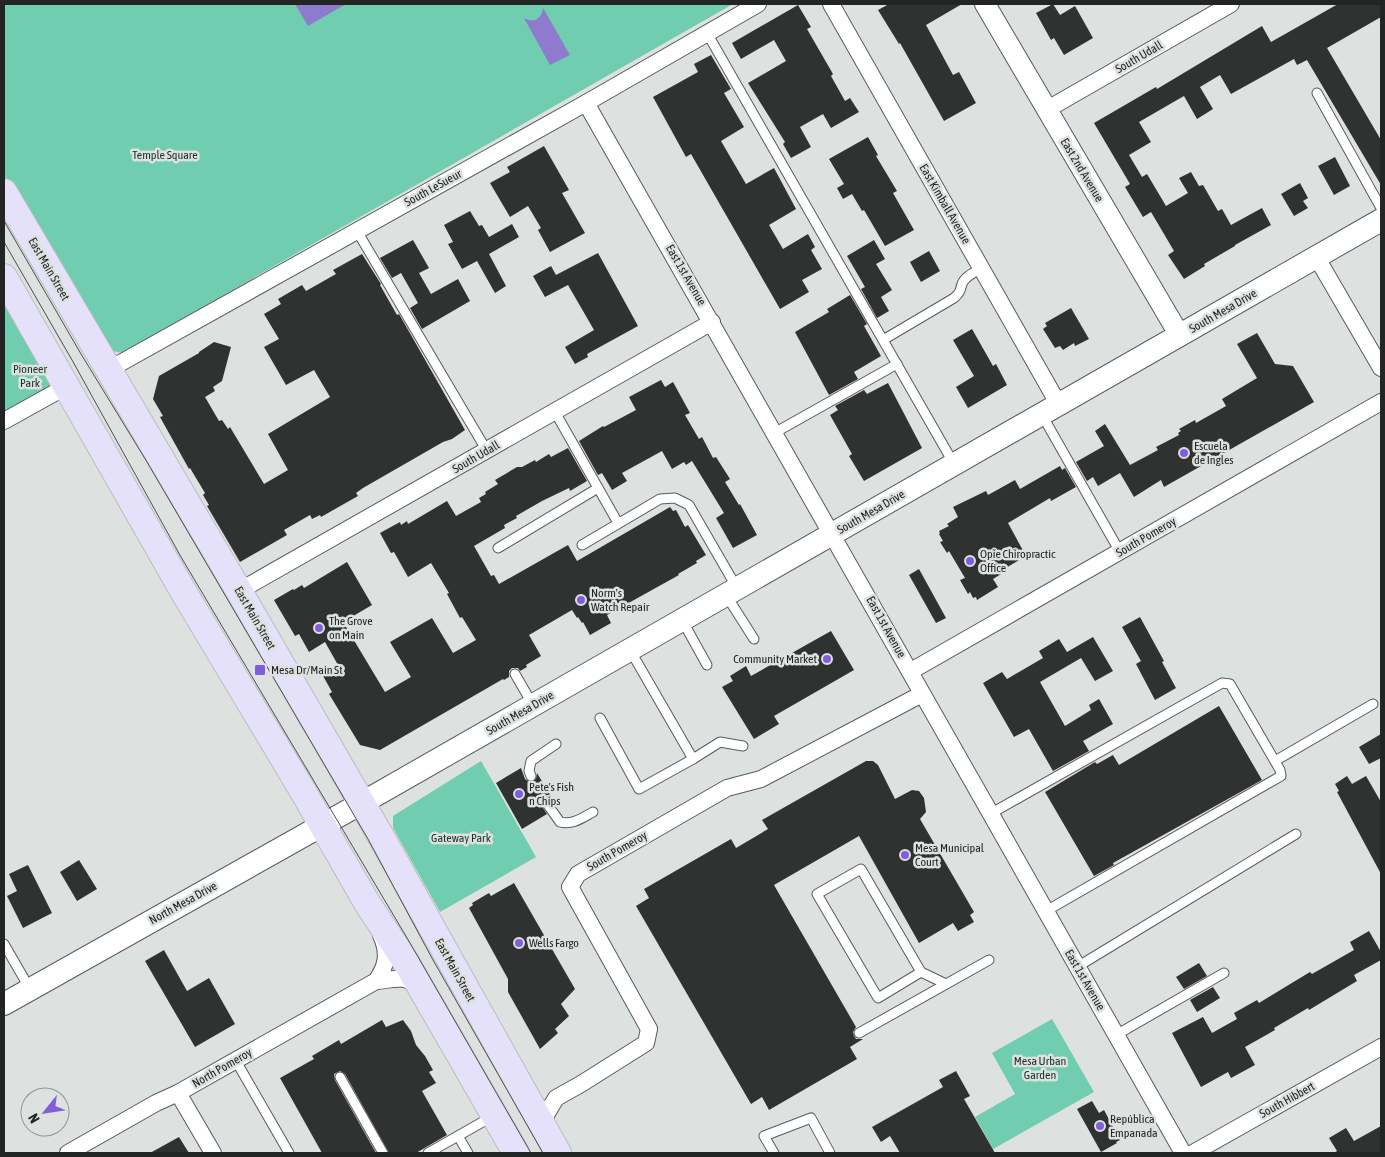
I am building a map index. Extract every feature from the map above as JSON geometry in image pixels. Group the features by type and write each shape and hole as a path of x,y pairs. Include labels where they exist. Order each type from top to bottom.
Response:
{"main road":[{"name":"East Main Street","path":"4,192 362,803 552,1143"},
{"name":"South Mesa Drive","path":"362,803 1381,220"},
{"path":"4,277 183,591 239,683 367,903 406,962 516,1153"},
{"name":"North Mesa Drive","path":"4,1004 362,803"}],"street":[{"name":"South LeSueur","path":"108,370 586,103 758,4"},
{"name":"East Kimball Avenue","path":"832,4 982,268 1051,410"},
{"name":"East 2nd Avenue","path":"984,4 1180,336"},
{"name":"South Udall","path":"1046,110 1231,4"},
{"name":"East 1st Avenue","path":"586,103 776,432 911,671 922,694 1183,1153"},
{"path":"1317,258 1381,368"},
{"name":"South Udall","path":"239,591 712,322"},
{"path":"4,421 67,386"},
{"name":"South Pomeroy","path":"911,671 1381,402"},
{"name":"South Pomeroy","path":"556,1098 582,1084 646,1043 649,1029 570,887 578,874 727,788 761,779 922,694"},
{"path":"367,903 386,949 385,966 376,981"},
{"name":"North Pomeroy","path":"68,1153 156,1103 236,1061 376,981 403,978 408,979 422,990"},
{"name":"South Hibbert","path":"1193,1153 1381,1047"},
{"path":"519,1085 528,1094 536,1098 556,1098"},
{"path":"178,1093 213,1153"},
{"path":"552,1143 546,1115 556,1098"}],"lane":[{"path":"707,33 954,465"},
{"path":"1318,93 1381,208"},
{"path":"357,230 487,451"},
{"path":"883,340 954,298 960,292 966,277 982,268"},
{"path":"776,432 897,364"},
{"path":"1051,410 1056,442 1120,552"},
{"path":"555,412 618,523"},
{"path":"498,548 598,488"},
{"path":"582,545 660,499 675,498 689,505 754,639"},
{"path":"682,620 707,665"},
{"path":"630,650 693,759"},
{"path":"514,674 533,705"},
{"path":"990,814 1222,683 1230,684 1275,761 1281,776 1046,911"},
{"path":"1275,761 1373,704"},
{"path":"600,718 639,790 720,742 743,746"},
{"path":"531,776 529,771 531,761 556,744"},
{"path":"545,801 560,822 568,824 578,821 593,812"},
{"path":"1077,967 1296,834"},
{"path":"921,972 878,998 817,894 861,868 921,972 946,984"},
{"path":"4,944 30,989"},
{"path":"859,1033 988,960"},
{"path":"1116,1035 1224,973"},
{"path":"236,1061 289,1153"},
{"path":"340,1078 383,1153"},
{"path":"428,1153 494,1115"},
{"path":"774,1153 764,1136 811,1118 830,1153"},
{"path":"458,1136 468,1153"}],"green space":[{"name":"Temple Square","path":"4,4 733,4 122,353 113,351 96,336 4,178"},
{"name":"Pioneer Park","path":"4,277 67,386 4,421"},
{"name":"Gateway Park","path":"481,761 536,857 440,912 393,828 393,816"},
{"name":"Mesa Urban Garden","path":"1052,1019 1094,1092 993,1149 975,1117 1015,1094 992,1053"}],"shaded area":[{"path":"295,4 346,4 308,26"},
{"path":"543,8 570,55 550,65 524,18 528,20 537,19 541,15"}],"building":[{"path":"889,4 962,4 926,25 953,75 959,72 976,103 944,121 900,43 878,10"},
{"path":"1053,4 1060,15 1075,6 1093,38 1064,55 1054,38 1051,40 1036,13"},
{"path":"1338,4 1381,4 1381,17 1327,48 1381,140 1381,185 1307,60 1297,65 1294,59 1231,94 1220,75 1200,87 1213,109 1197,119 1184,96 1139,122 1151,142 1129,155 1142,177 1147,174 1166,206 1188,193 1179,178 1191,172 1199,186 1203,185 1218,211 1222,209 1231,225 1262,208 1271,225 1204,264 1205,266 1184,279 1168,255 1174,251 1151,212 1143,217 1125,187 1130,184 1094,123 1156,87 1157,89 1262,26 1271,42"},
{"path":"798,5 811,27 807,29 833,74 831,76 845,101 850,98 859,112 831,128 823,114 800,127 811,147 791,158 783,144 785,142 748,83 786,61 774,40 741,59 732,43"},
{"path":"711,55 731,89 724,93 744,127 721,141 746,184 774,168 796,209 769,225 783,249 808,234 815,247 811,250 822,269 802,280 809,292 780,309 691,154 686,157 653,97 698,72 694,64"},
{"path":"868,137 878,155 876,156 897,191 893,193 914,230 885,246 864,210 862,211 852,194 843,199 837,188 844,184 829,159"},
{"path":"544,146 569,190 562,193 585,233 550,252 538,230 541,228 528,206 510,217 490,183 510,172 507,167"},
{"path":"1335,157 1350,186 1334,195 1318,166"},
{"path":"1300,183 1308,198 1303,201 1308,208 1294,216 1281,194"},
{"path":"470,211 479,226 482,225 489,237 512,224 519,237 489,254 506,286 495,293 477,261 462,269 448,244 453,242 444,225"},
{"path":"413,240 429,268 419,273 431,294 458,279 470,301 422,329 410,308 418,303 401,273 392,278 380,258"},
{"path":"874,240 885,259 876,264 892,290 881,297 889,311 877,318 861,289 865,287 847,256"},
{"path":"929,251 940,271 921,282 910,262"},
{"path":"598,253 638,326 587,354 588,357 575,364 565,347 594,330 568,285 545,297 533,276 551,266 556,275"},
{"path":"362,254 381,284 397,315 399,314 465,430 363,488 356,493 358,496 321,517 320,515 312,519 310,515 284,530 287,535 240,562 207,506 209,505 203,495 205,493 189,469 160,417 163,416 153,399 159,376 214,342 231,347 222,381 213,387 215,391 205,397 219,421 222,420 228,429 230,427 264,484 288,470 268,434 330,397 314,370 286,385 264,347 279,339 264,314 281,304 278,299 302,285 306,291 336,274 333,270"},
{"path":"850,295 867,324 864,326 881,356 854,372 858,379 829,395 795,332 829,312 827,309"},
{"path":"1071,308 1089,339 1075,346 1074,343 1063,350 1060,346 1055,348 1043,329 1047,326 1045,323"},
{"path":"972,329 993,366 996,364 1007,385 968,408 956,387 974,376 953,340"},
{"path":"1257,333 1275,364 1293,366 1314,402 1164,487 1161,480 1134,497 1120,473 1098,486 1093,477 1087,481 1076,462 1104,446 1095,431 1105,424 1130,465 1158,450 1156,447 1179,435 1178,433 1181,431 1179,429 1195,420 1196,423 1226,406 1222,399 1257,378 1237,344"},
{"path":"661,380 665,387 673,382 690,413 685,415 699,439 702,437 713,458 716,457 730,479 725,482 757,535 733,548 716,518 724,513 692,461 686,465 684,462 672,469 662,451 622,473 627,481 612,490 602,473 598,475 579,441 603,426 636,410 629,397"},
{"path":"888,383 922,448 864,481 849,456 852,454 830,415 838,410 835,406 864,390 867,394"},
{"path":"568,448 587,481 570,491 569,488 542,501 516,516 517,518 504,525 505,528 474,546 491,576 494,575 499,584 568,545 577,561 670,507 673,511 676,510 685,527 688,525 706,555 679,575 607,615 611,623 590,635 583,622 577,618 572,610 529,635 541,656 526,665 527,667 520,671 518,668 512,668 509,671 509,677 380,750 360,745 329,694 332,692 322,674 338,665 325,642 309,652 299,634 295,636 274,600 302,585 304,588 347,562 372,605 343,622 385,692 411,677 390,642 432,618 453,653 476,640 462,617 460,618 447,594 449,593 431,563 408,577 394,552 391,553 380,533 400,522 401,525 407,521 408,524 447,501 456,516 481,502 479,498 498,484 495,480 517,467 522,467 535,460 536,462 549,454 551,457"},
{"path":"1060,466 1062,470 1065,468 1076,487 1051,501 1050,498 1008,523 1026,556 1004,569 1006,571 993,579 998,587 977,600 976,597 973,598 970,592 968,594 960,580 965,578 949,551 947,553 940,542 943,541 939,531 949,526 947,524 958,517 953,507 986,491 988,495 1015,480 1020,489"},
{"path":"919,569 946,618 936,623 909,575"},
{"path":"1140,617 1164,661 1162,662 1176,688 1155,700 1136,664 1141,661 1122,627"},
{"path":"831,631 854,670 774,716 779,724 754,739 722,687 733,681 730,676 746,666 751,676"},
{"path":"1093,637 1113,671 1095,681 1081,658 1040,682 1065,726 1091,710 1089,705 1099,699 1113,724 1083,741 1089,751 1053,771 1029,729 1014,737 983,683 1002,672 1007,679 1043,658 1039,651 1059,639 1067,652"},
{"path":"1219,706 1262,780 1113,863 1114,865 1094,876 1045,792 1095,762 1097,764 1113,755 1119,765"},
{"path":"1381,734 1381,758 1369,764 1359,747"},
{"path":"866,761 873,761 878,765 895,799 912,790 919,791 924,798 926,812 920,819 974,912 970,915 974,922 958,931 953,923 919,943 859,836 774,885 856,1027 853,1032 854,1036 856,1039 863,1039 850,1047 857,1059 769,1110 762,1097 751,1104 636,906 649,898 644,889 731,839 736,848 768,829 762,820"},
{"name":"Pete's Fish n Chips","path":"521,768 525,779 530,782 536,779 537,773 552,798 547,795 541,796 539,802 547,814 522,829 496,783"},
{"path":"1347,776 1352,784 1366,776 1381,802 1381,874 1337,792 1339,791 1335,784"},
{"path":"79,860 97,889 77,901 60,872"},
{"path":"28,865 52,913 23,928 7,896 17,891 9,874"},
{"name":"Wells Fargo","path":"514,883 575,989 561,1004 569,1016 555,1029 558,1033 540,1049 508,992 508,979 469,908 473,905 472,903 489,893 491,896"},
{"path":"1369,931 1381,952 1381,960 1354,975 1357,981 1309,1010 1308,1008 1274,1028 1275,1030 1245,1047 1255,1065 1231,1078 1228,1072 1201,1087 1172,1033 1203,1017 1212,1033 1237,1019 1234,1013 1257,1000 1259,1003 1310,972 1312,974 1354,950 1350,942"},
{"path":"164,950 187,991 209,978 235,1024 195,1047 145,961"},
{"path":"1199,963 1207,976 1184,989 1176,977"},
{"path":"1213,987 1220,998 1197,1012 1190,1000"},
{"path":"382,1020 386,1027 403,1020 411,1031 416,1045 433,1070 429,1072 436,1083 422,1091 447,1135 416,1153 389,1153 345,1074 340,1071 334,1074 335,1080 376,1153 322,1153 280,1078 314,1059 312,1056 339,1040 341,1044"},
{"path":"956,1071 970,1096 964,1099 995,1153 900,1153 890,1136 881,1142 872,1127 943,1087 939,1080"},
{"name":"República Empanada","path":"1092,1101 1099,1113 1104,1110 1120,1140 1101,1152 1077,1109"},
{"path":"1381,1126 1381,1153 1334,1153 1337,1151 1329,1138 1346,1128 1354,1141"},
{"path":"179,1137 189,1153 150,1153"}],"tram line":[{"path":"4,221 368,839 433,960 543,1153"},
{"path":"4,242 181,557 410,943 531,1153"}],"place":[{"name":"Escuela de Ingles","path":"1184,453"},
{"name":"Opie Chiropractic Office","path":"970,561"},
{"name":"Norm's Watch Repair","path":"581,600"},
{"name":"The Grove on Main","path":"319,628"},
{"name":"Community Market","path":"827,659"},
{"name":"Mesa Dr/Main St","path":"260,670"},
{"name":"Pete's Fish n Chips","path":"519,794"},
{"name":"Mesa Municipal Court","path":"905,855"},
{"name":"Wells Fargo","path":"519,943"},
{"name":"República Empanada","path":"1100,1126"}]}
